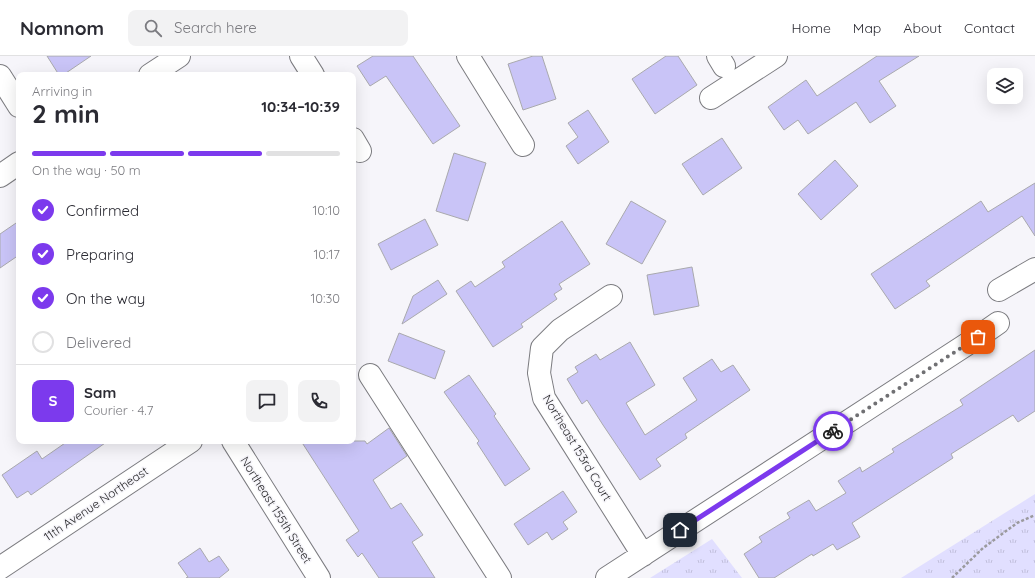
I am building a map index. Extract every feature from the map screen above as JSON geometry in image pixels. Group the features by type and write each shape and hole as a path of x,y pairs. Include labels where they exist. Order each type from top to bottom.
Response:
{"street":[{"path":"154,72 178,56"},
{"path":"301,56 311,72"},
{"path":"468,56 524,145"},
{"path":"711,98 776,56"},
{"path":"0,76 16,101"},
{"path":"0,176 16,165"},
{"path":"1000,290 1035,269"},
{"name":"Northeast 153rd Court","path":"612,296 560,330 542,348 538,373 544,398 642,555"},
{"path":"607,578 998,323"},
{"path":"370,375 500,578"},
{"name":"11th Avenue Northeast","path":"0,568 186,444"},
{"name":"Northeast 155th Street","path":"235,444 319,578"}],"path":[{"path":"952,578 982,548 1017,523 1035,515"}],"green space":[{"path":"1035,494 1035,578 901,578"},
{"path":"712,539 742,578 650,578"}],"building":[{"path":"47,56 91,56 67,72 57,72"},
{"path":"373,56 413,56 460,126 433,144 386,76 370,86 357,66"},
{"path":"533,56 542,56 556,99 523,110 508,64"},
{"path":"666,56 678,56 697,85 655,114 632,79"},
{"path":"877,56 919,56 879,81 896,106 870,123 856,102 808,134 798,120 784,130 768,107 806,80 817,96"},
{"path":"588,110 609,142 578,164 566,146 578,137 568,123"},
{"path":"722,138 742,168 703,195 682,164"},
{"path":"454,153 486,163 468,221 436,211"},
{"path":"835,160 858,186 821,220 798,194"},
{"path":"1035,183 1035,236 1022,216 926,281 930,286 895,309 871,274 981,201 988,212"},
{"path":"631,201 666,221 642,264 606,244"},
{"path":"425,219 438,245 391,270 378,244"},
{"path":"562,221 590,264 559,284 562,289 554,294 557,299 521,324 523,327 493,347 456,291 471,281 475,287 505,267 502,262"},
{"path":"16,223 16,257 0,268 0,234"},
{"path":"692,267 699,306 654,315 647,275"},
{"path":"438,280 447,294 402,324 413,296"},
{"path":"399,333 445,351 435,379 388,361"},
{"path":"630,342 655,385 626,403 645,435 697,400 683,378 712,359 721,372 733,365 750,390 685,434 687,438 656,459 661,466 640,480 587,400 582,404 567,379 578,372 575,367 596,354 600,360"},
{"path":"1035,350 1035,411 1018,422 1013,415 951,454 953,458 852,523 860,537 837,550 833,544 813,556 812,554 774,578 759,578 744,554 762,542 759,537 790,518 787,513 809,500 816,511 846,493 838,481 860,467 862,472 894,452 892,449 963,405 960,400"},
{"path":"469,375 496,414 494,416 530,469 505,486 477,443 479,441 444,392"},
{"path":"389,428 407,456 373,480 391,509 401,503 423,535 412,542 435,578 379,578 362,553 358,557 346,540 359,531 303,444 356,444 356,441 365,441 367,444"},
{"path":"64,444 104,444 31,495 28,491 17,498 2,475 37,451 42,459"},
{"path":"563,491 577,512 563,522 568,529 552,540 547,532 528,545 514,524"},
{"path":"200,548 209,562 219,556 229,570 219,578 186,578 188,577 178,563"}],"way so far":[{"path":"833,431 978,337"}],"route":[{"path":"680,530 833,431"}]}
